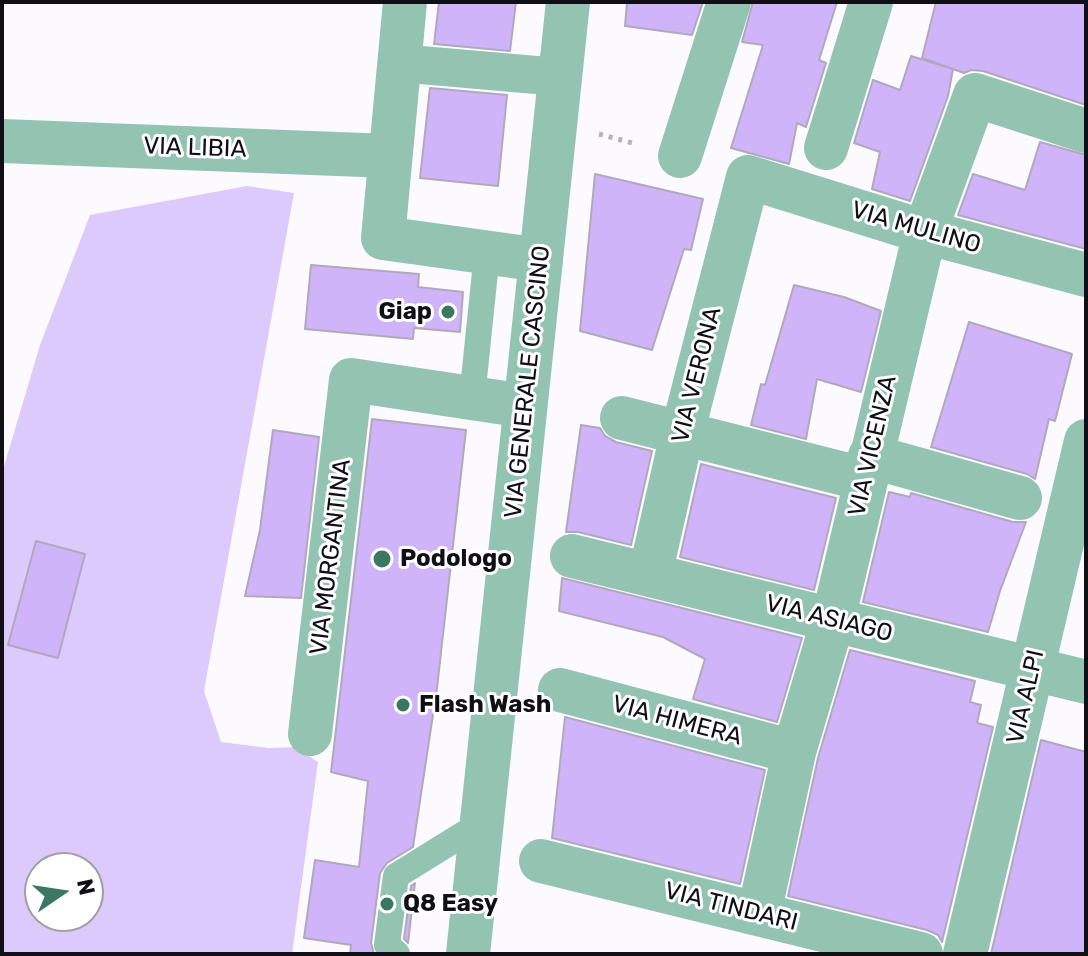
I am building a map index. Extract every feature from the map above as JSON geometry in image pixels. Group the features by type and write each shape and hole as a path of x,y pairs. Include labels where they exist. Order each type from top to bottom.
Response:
{"street":[{"path":"405,2 383,238 541,260"},
{"name":"VIA GENERALE CASCINO","path":"468,954 568,2"},
{"path":"680,156 729,2"},
{"path":"826,148 871,2"},
{"path":"398,63 559,77"},
{"name":"VIA VICENZA","path":"759,914 794,752 833,620 925,232 975,95 1086,131"},
{"name":"VIA LIBIA","path":"2,141 389,156"},
{"name":"VIA MULINO","path":"748,177 925,232 1086,275"},
{"name":"VIA VERONA","path":"650,575 682,434 748,177"},
{"name":"VIA MORGANTINA","path":"310,734 351,380 472,398"},
{"path":"472,398 525,406"},
{"path":"622,418 682,434 1020,498"},
{"name":"VIA ALPI","path":"965,954 1032,669 1079,500 1086,441"},
{"name":"VIA ASIAGO","path":"572,556 1086,682"},
{"name":"VIA HIMERA","path":"560,690 794,752"},
{"name":"VIA TINDARI","path":"541,861 921,954"}],"lane":[{"path":"472,398 487,253"},
{"path":"397,954 387,945 396,876 483,822"}],"shaded area":[{"path":"247,186 294,193 204,691 221,742 269,748 295,747 318,762 292,954 2,954 2,473 40,345 90,215"}],"building":[{"path":"439,2 516,2 510,51 434,44"},
{"path":"627,2 703,2 692,35 625,26"},
{"path":"753,2 837,2 819,60 826,63 806,127 797,123 789,164 731,148 763,45 742,42"},
{"path":"936,2 1086,2 1086,105 983,71 964,73 922,58"},
{"path":"911,56 953,69 948,96 910,201 872,189 880,152 854,143 873,80 900,90"},
{"path":"430,88 507,95 498,186 420,178"},
{"path":"1040,142 1086,155 1086,249 958,215 973,174 1025,190"},
{"path":"595,174 703,199 691,250 684,249 652,350 580,331"},
{"path":"311,265 419,274 418,287 463,292 460,332 414,328 413,339 305,329"},
{"path":"794,285 844,297 881,311 861,392 817,379 806,439 751,425 761,384 765,385"},
{"path":"969,322 1072,354 1055,421 1049,419 1035,479 1027,474 931,447"},
{"path":"372,419 466,430 437,688 413,847 387,863 380,873 371,943 374,954 350,954 351,945 304,938 315,860 359,867 368,781 331,772"},
{"path":"581,425 600,428 605,436 616,442 652,451 631,545 566,532"},
{"path":"273,430 319,437 301,598 245,596 260,530"},
{"path":"701,464 836,498 814,590 680,557"},
{"path":"889,492 910,497 911,493 1013,522 1026,522 988,632 863,602"},
{"path":"36,541 85,554 58,658 8,645"},
{"path":"562,578 802,638 777,722 693,699 705,659 663,637 559,611"},
{"path":"850,650 975,681 970,702 981,705 977,723 993,727 942,942 938,935 927,930 788,896 818,758"},
{"path":"565,717 765,770 740,884 552,838"},
{"path":"1041,740 1086,752 1086,954 991,954"},
{"path":"415,883 408,943 404,939 411,886"}],"place":[{"name":"Giap","path":"448,312"},
{"name":"Podologo","path":"382,559"},
{"name":"Flash Wash","path":"403,705"},
{"name":"Q8 Easy","path":"387,904"}]}
